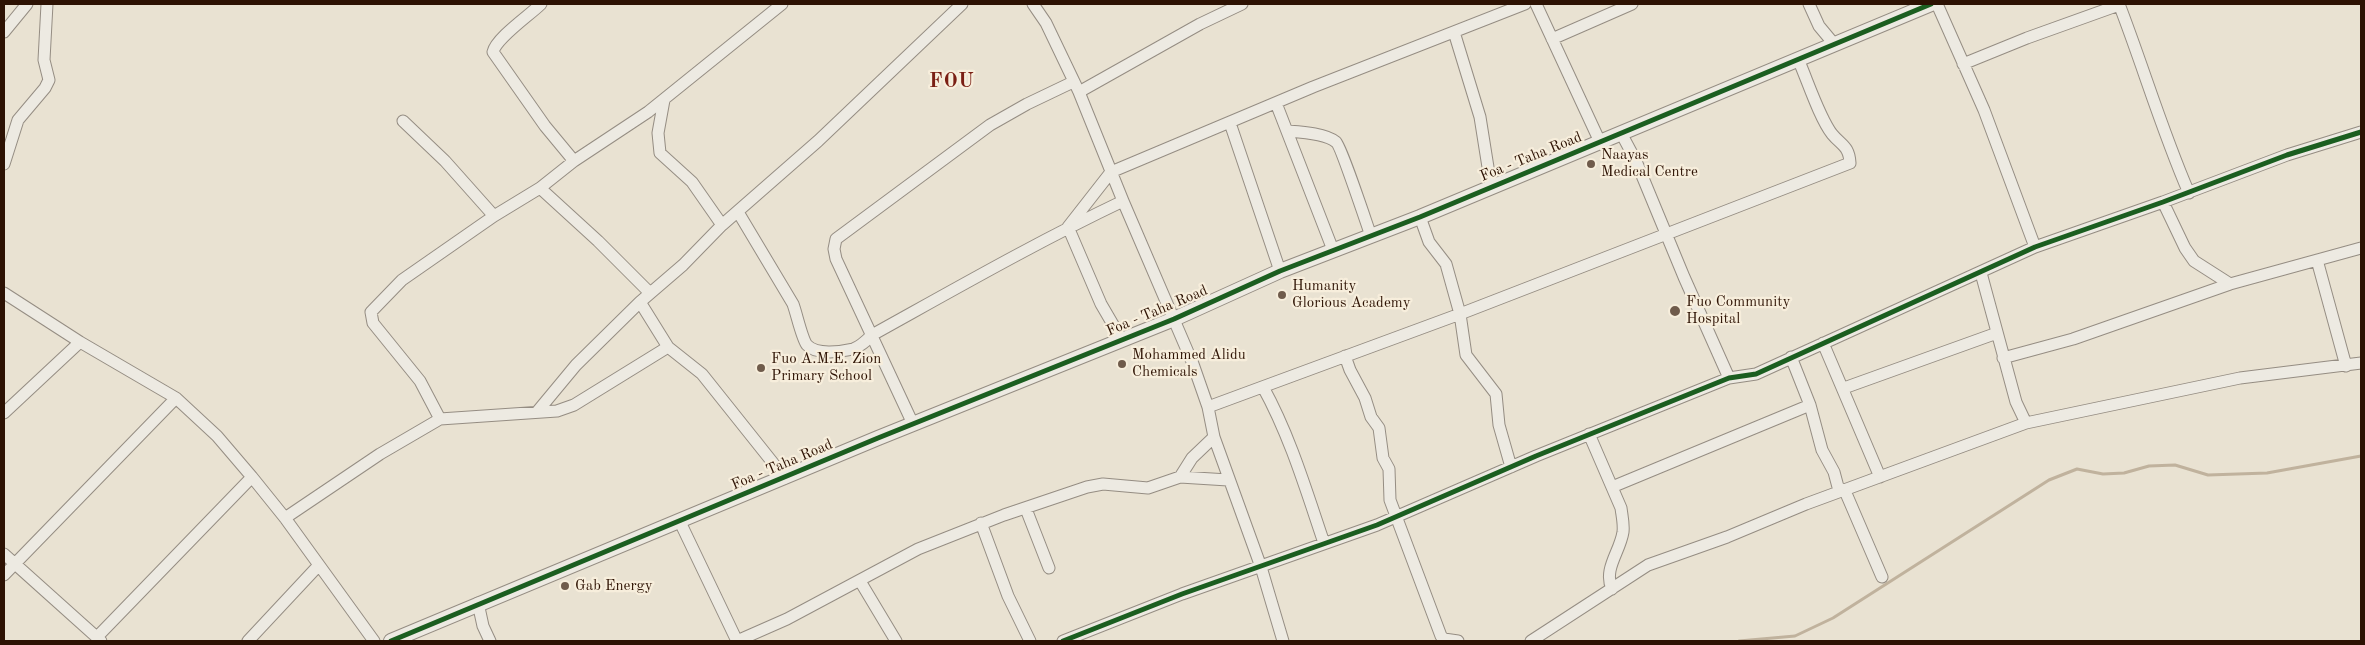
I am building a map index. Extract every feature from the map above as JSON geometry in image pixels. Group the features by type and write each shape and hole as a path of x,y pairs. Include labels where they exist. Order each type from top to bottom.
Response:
{"street":[{"path":"4,32 27,4"},
{"path":"4,164 18,120 45,88 48,80 44,60 47,4"},
{"path":"541,4 506,35 494,48 493,52 545,126 574,161"},
{"path":"440,419 420,381 373,324 371,312 402,280 494,216 540,188 574,161 664,100 782,4"},
{"path":"537,412 576,364 640,302 683,265 722,225 818,141 962,4"},
{"path":"1033,4 1046,23 1076,87 1174,319 1208,407 1214,437 1228,480 1261,566 1283,641"},
{"path":"913,424 836,259 834,249 836,239 990,125 1026,104 1076,87 1242,4"},
{"path":"1068,227 1111,172 1276,103 1525,4"},
{"path":"1536,4 1600,142"},
{"path":"1552,39 1632,4"},
{"path":"1810,4 1819,26 1834,44"},
{"path":"1937,4 1984,110 2035,247"},
{"name":"Foa - Taha Road","path":"391,641 478,603 680,522 913,424 1174,319 1280,271 1420,217 1923,5"},
{"path":"1963,64 2027,38 2119,5 2138,52 2173,157 2189,193"},
{"path":"1454,32 1480,117 1491,186"},
{"path":"1208,407 1460,314 1850,163 1849,151 1832,134 1798,58"},
{"path":"664,100 658,133 660,153 692,182 722,225"},
{"path":"1276,103 1333,250"},
{"path":"404,121 494,216"},
{"path":"1230,123 1280,271"},
{"path":"1287,130 1311,133 1336,142 1343,153 1348,173 1371,236"},
{"path":"1063,641 1173,597 1353,534 1589,434 1730,378 1756,374 2035,247 2189,193 2287,155 2361,132"},
{"path":"1621,133 1636,161 1730,378"},
{"path":"540,188 598,241 650,293"},
{"path":"738,212 776,272 793,304 808,346 816,351 825,352 853,349 864,343 872,335 1068,227 1123,201"},
{"path":"2164,202 2185,248 2194,261 2230,284"},
{"path":"1420,217 1429,242 1446,264 1460,314 1466,355 1496,394 1499,425 1511,467"},
{"path":"1068,227 1101,304 1122,340"},
{"path":"2003,358 2073,339 2230,284 2361,248"},
{"path":"2317,260 2346,366"},
{"path":"1981,273 2016,402 2026,423"},
{"path":"6,299 176,398 216,436 252,476 285,518 374,641"},
{"path":"640,302 668,347 702,374 786,478"},
{"path":"1844,388 1997,333"},
{"path":"4,413 80,342"},
{"path":"1824,343 1880,478"},
{"path":"285,518 380,454 440,419 558,411 574,405 668,347"},
{"path":"1345,356 1372,417 1379,428 1383,458 1389,469 1390,500 1441,636 1444,639 1458,641"},
{"path":"1790,357 1810,405 1822,450 1834,472 1838,486 1846,491 1882,576"},
{"path":"1531,641 1648,565 1726,538 2026,423 2240,378 2361,363"},
{"path":"1263,387 1294,455 1324,543"},
{"path":"4,575 176,398"},
{"path":"1612,486 1810,405"},
{"path":"1589,434 1621,508 1623,532 1608,575 1612,589"},
{"path":"1180,477 1192,458 1214,437"},
{"path":"4,554 99,639 252,476"},
{"path":"680,522 737,641 787,620 918,549 981,523 1103,484 1148,488 1180,477 1228,480"},
{"path":"1026,509 1050,568"},
{"path":"981,523 1008,596 1030,641"},
{"path":"248,641 319,565"},
{"path":"860,581 896,641"},
{"path":"478,603 483,626 490,641"}],"waterway":[{"path":"1739,641 1795,636 1833,618 2049,480 2077,469 2103,474 2124,473 2149,466 2175,465 2208,475 2267,473 2361,456"}],"cycle path":[{"path":"391,641 878,438 1174,319 1280,271 1420,217 1931,4"},
{"path":"1063,641 1182,594 1377,525 1536,456 1729,378 1756,374 2035,247 2163,202 2287,155 2361,132"}],"place":[{"name":"Naayas Medical Centre","path":"1591,164"},
{"name":"Humanity Glorious Academy","path":"1282,295"},
{"name":"Fuo Community Hospital","path":"1675,311"},
{"name":"Mohammed Alidu Chemicals","path":"1122,364"},
{"name":"Fuo A.M.E. Zion Primary School","path":"761,368"},
{"name":"Gab Energy","path":"565,586"}],"district":[{"name":"FOU","path":"952,82"}]}
